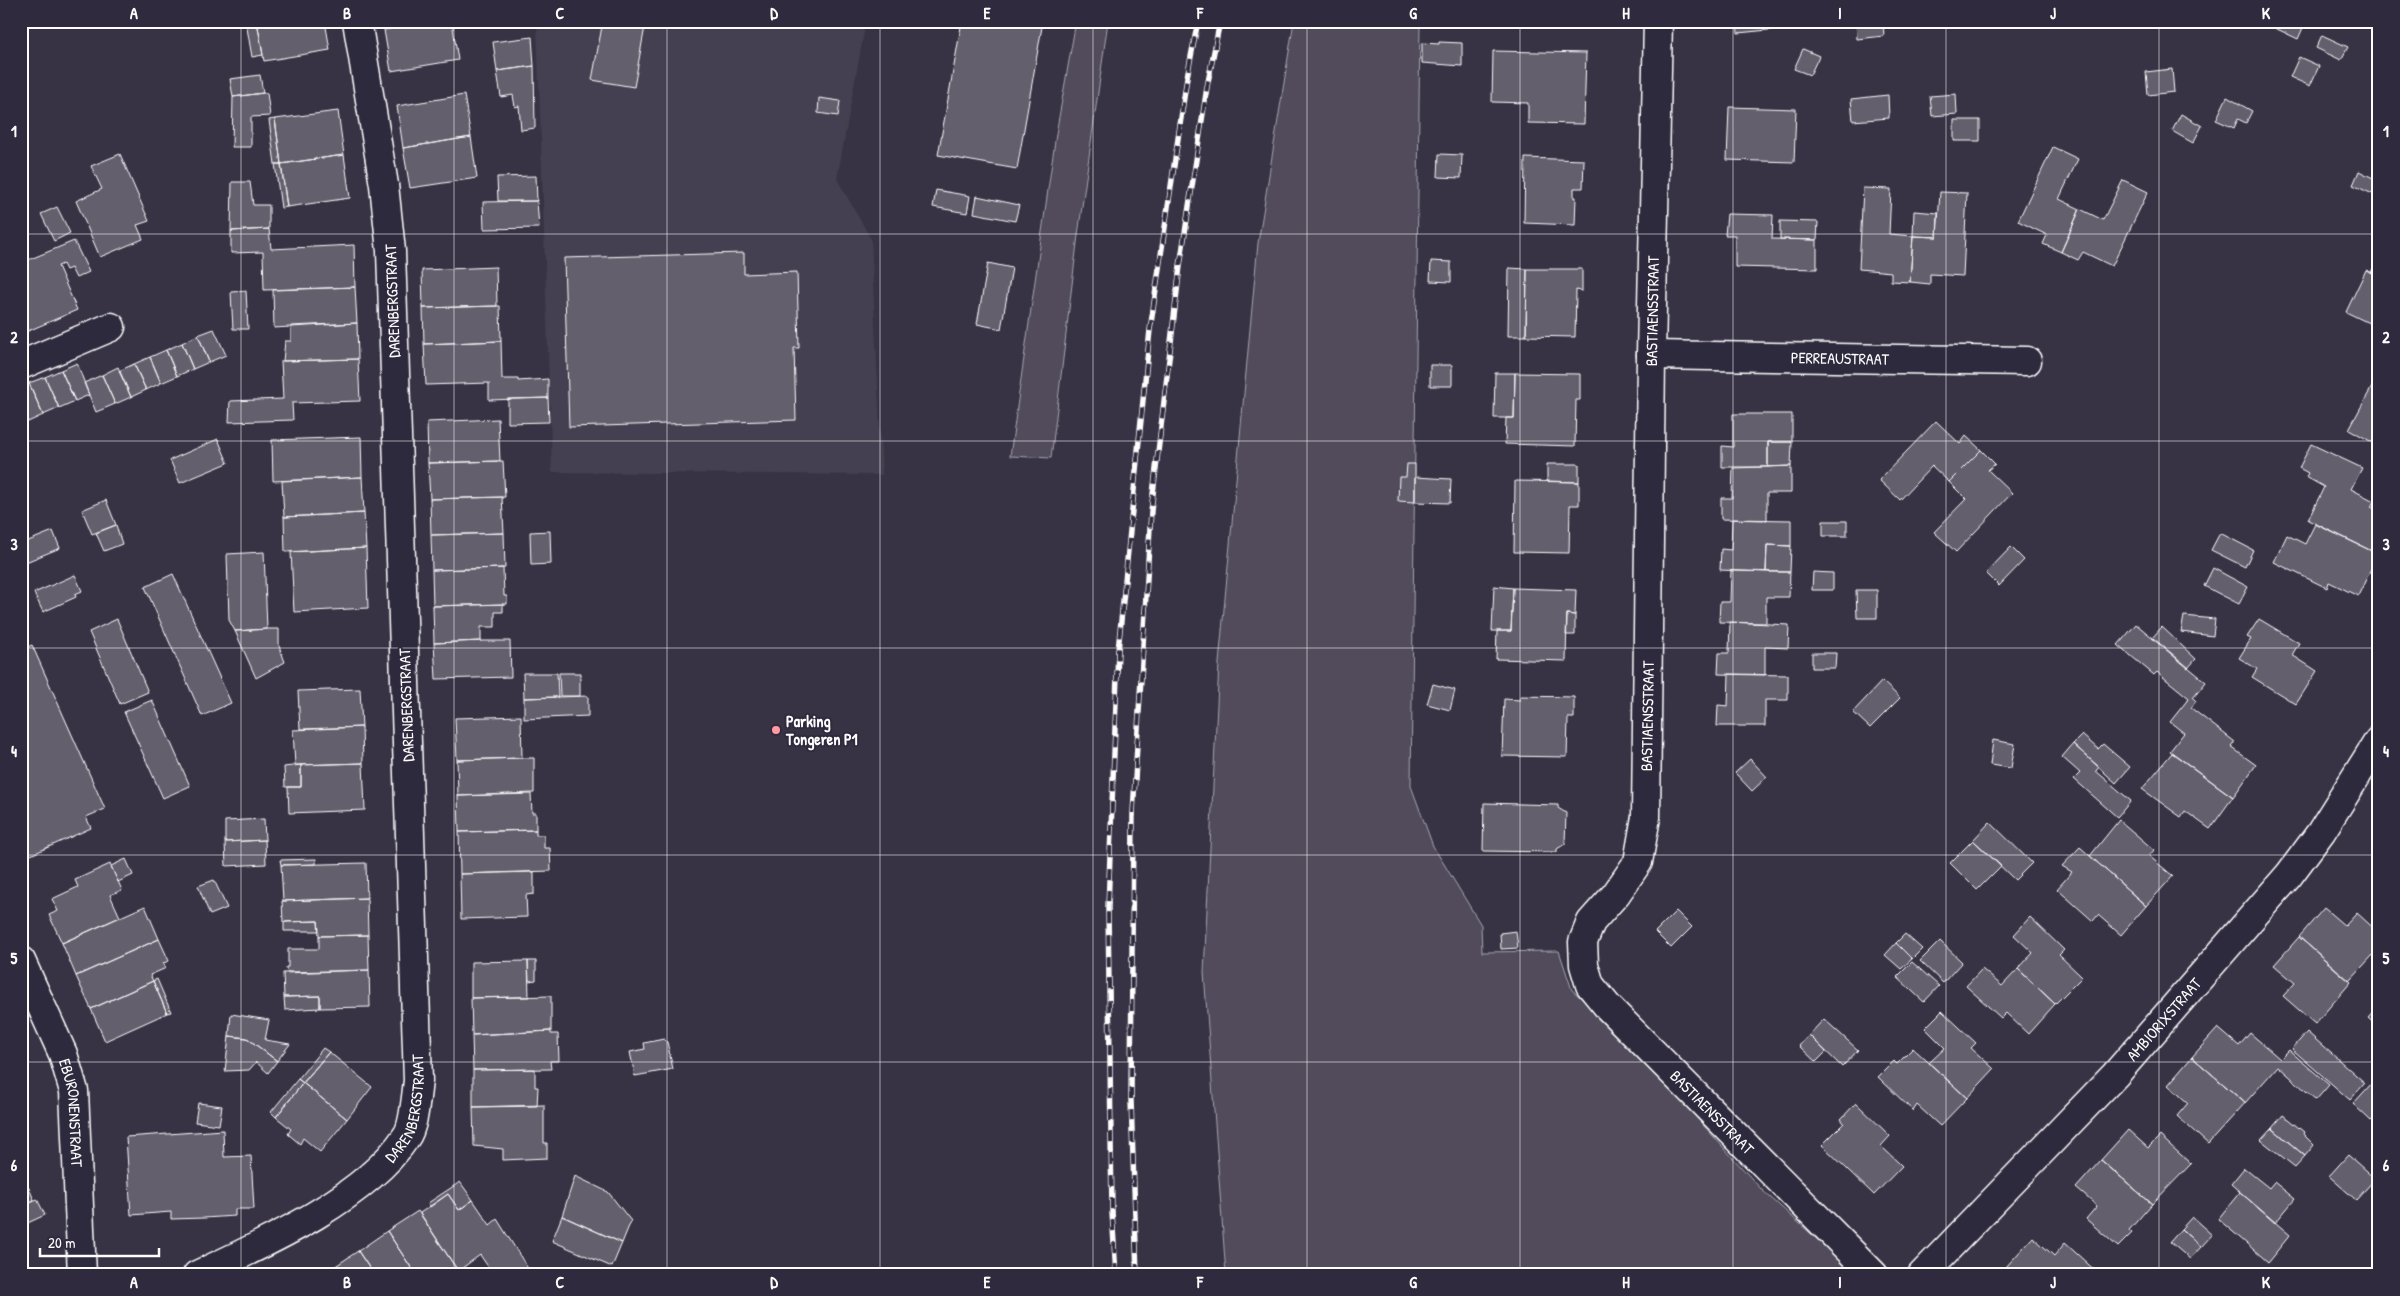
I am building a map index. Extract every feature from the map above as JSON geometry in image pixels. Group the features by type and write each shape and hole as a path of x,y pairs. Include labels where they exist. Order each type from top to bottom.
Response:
{"street":[{"name":"DARENBERGSTRAAT","path":"197,1275 318,1214 379,1170 408,1136 418,1081 391,250 384,185 357,21"},
{"name":"BASTIAENSSTRAAT","path":"1658,21 1651,355 1646,817 1638,862 1616,894 1591,922 1583,942 1584,965 1590,985 1608,1007 1874,1275"},
{"path":"21,364 111,327"},
{"name":"PERREAUSTRAAT","path":"1651,355 2028,361"},
{"name":"AMBIORIXSTRAAT","path":"1922,1275 2115,1075 2289,875 2321,832 2379,740"},
{"name":"EBURONENSTRAAT","path":"21,961 63,1054 74,1091 82,1275"}],"shaded area":[{"path":"537,21 866,21 837,179 871,239 882,475 552,472"},
{"path":"1076,21 1108,21 1078,235 1051,458 1010,456 1056,134"},
{"path":"1294,21 1420,21 1411,786 1433,846 1481,925 1482,952 1559,951 1572,990 1615,1028 1762,1190 1847,1266 1851,1275 1226,1275 1204,972 1219,663 1258,243"}],"building":[{"path":"257,21 263,55 252,57 246,22"},
{"path":"257,21 325,21 330,50 264,61"},
{"path":"434,21 452,21 458,60 391,71 384,30"},
{"path":"603,21 646,21 634,87 592,80"},
{"path":"962,21 1043,21 1017,169 938,155"},
{"path":"1737,21 1789,21 1789,28 1738,33"},
{"path":"1883,21 1884,36 1857,39 1856,22"},
{"path":"2278,21 2306,21 2298,39 2275,28"},
{"path":"2322,35 2348,47 2341,60 2316,48"},
{"path":"532,37 534,66 497,71 493,42"},
{"path":"1439,42 1462,43 1462,66 1422,63 1422,43 1439,44"},
{"path":"1803,49 1819,56 1810,75 1794,69"},
{"path":"1493,51 1586,53 1584,124 1528,123 1528,103 1492,102"},
{"path":"2299,57 2319,66 2310,86 2290,77"},
{"path":"534,66 535,128 521,130 519,106 515,107 513,95 501,97 497,71"},
{"path":"2172,69 2174,92 2148,95 2146,72"},
{"path":"260,75 263,93 233,97 230,79"},
{"path":"267,93 270,116 251,117 251,147 232,147 233,97"},
{"path":"1956,94 1957,114 1932,116 1930,96"},
{"path":"464,95 471,137 403,148 397,106"},
{"path":"1888,95 1889,118 1853,121 1851,99"},
{"path":"2227,97 2252,111 2246,123 2238,119 2234,128 2216,120"},
{"path":"819,98 840,101 838,116 818,113"},
{"path":"1729,107 1796,109 1794,162 1727,160"},
{"path":"338,111 344,155 281,164 275,119"},
{"path":"2181,114 2202,126 2193,143 2172,131"},
{"path":"275,119 281,164 275,164 269,120"},
{"path":"1954,120 1980,120 1980,141 1954,141"},
{"path":"471,137 477,178 410,188 403,148"},
{"path":"2053,147 2078,159 2059,199 2080,209 2061,252 2043,244 2047,235 2018,221"},
{"path":"120,154 149,221 137,225 143,239 100,257 76,201 102,189 91,166"},
{"path":"1439,154 1462,155 1461,178 1438,177"},
{"path":"344,155 350,198 287,207 281,164"},
{"path":"1525,158 1584,160 1583,188 1574,188 1574,197 1576,197 1575,225 1524,223"},
{"path":"275,164 281,164 287,207 281,208"},
{"path":"2359,171 2379,181 2379,197 2353,185"},
{"path":"536,176 537,201 498,201 497,177"},
{"path":"2123,180 2148,192 2112,266 2083,252 2078,260 2061,252 2080,209 2103,220"},
{"path":"232,182 250,182 253,205 269,205 269,229 231,231"},
{"path":"1863,188 1891,189 1889,234 1913,236 1910,282 1891,281 1891,272 1859,269"},
{"path":"936,190 970,196 967,213 933,207"},
{"path":"1940,192 1967,193 1963,276 1930,274 1930,284 1910,282 1913,236 1937,237"},
{"path":"977,196 1019,205 1015,221 974,213"},
{"path":"537,201 539,228 484,229 483,202"},
{"path":"57,207 70,233 54,241 41,214"},
{"path":"1914,211 1938,213 1937,237 1913,236"},
{"path":"1727,214 1773,215 1772,239 1817,240 1817,269 1735,267 1735,235 1725,235"},
{"path":"1780,221 1818,222 1817,240 1780,239"},
{"path":"269,229 271,249 354,245 355,287 264,290 263,252 231,253 231,231"},
{"path":"74,241 89,272 76,278 71,268 66,270 63,264 58,266 77,310 21,334 21,274 25,272 21,263"},
{"path":"744,253 744,274 797,272 799,348 794,348 796,420 569,427 564,258"},
{"path":"2379,258 2379,276 2371,272"},
{"path":"1431,261 1451,262 1451,282 1430,281"},
{"path":"988,263 1012,268 1001,329 977,324"},
{"path":"496,267 497,306 423,308 422,270"},
{"path":"1509,268 1527,269 1526,336 1508,336"},
{"path":"1527,269 1582,269 1582,291 1576,290 1575,337 1526,336"},
{"path":"2366,270 2379,276 2379,313 2373,325 2346,312"},
{"path":"355,287 357,323 274,328 273,290"},
{"path":"246,291 248,329 233,329 231,292"},
{"path":"500,306 501,341 424,344 423,308"},
{"path":"357,323 358,359 283,361 285,341 291,341 291,326"},
{"path":"214,329 226,355 209,362 198,335"},
{"path":"198,335 209,362 193,369 182,343"},
{"path":"501,341 502,379 518,379 518,381 548,379 548,398 489,400 489,383 426,385 424,344"},
{"path":"182,343 193,369 177,376 166,350"},
{"path":"166,350 177,376 161,383 150,357"},
{"path":"150,357 161,383 146,390 134,364"},
{"path":"358,359 360,401 292,403 293,420 229,422 230,401 283,399 281,361"},
{"path":"77,363 89,395 75,401 61,370"},
{"path":"134,364 146,390 131,397 119,371"},
{"path":"1430,365 1452,365 1452,386 1430,386"},
{"path":"118,367 131,397 115,404 102,375"},
{"path":"61,370 75,401 59,408 45,377"},
{"path":"1495,373 1515,373 1514,418 1494,418"},
{"path":"1515,373 1580,374 1580,400 1576,400 1575,446 1505,444 1506,418 1514,418"},
{"path":"2379,374 2379,446 2349,429"},
{"path":"102,375 115,404 96,412 84,383"},
{"path":"45,377 59,408 43,415 29,383"},
{"path":"29,383 43,415 28,422 21,408 21,387"},
{"path":"548,398 549,422 508,423 508,399"},
{"path":"1733,414 1792,414 1792,442 1768,442 1768,467 1722,467 1722,446 1733,447"},
{"path":"498,419 500,461 428,463 427,422"},
{"path":"1936,421 1960,444 1966,436 1981,450 1949,482 1932,466 1900,500 1879,480"},
{"path":"361,437 362,477 273,481 272,440"},
{"path":"218,439 228,463 180,483 170,460"},
{"path":"1768,442 1792,442 1791,466 1768,467"},
{"path":"2311,444 2362,468 2351,489 2374,501 2371,507 2379,511 2378,554 2308,520 2324,487 2306,477 2308,473 2299,468"},
{"path":"1981,450 1995,464 1988,470 2012,493 1956,552 1934,532 1966,499 1949,482"},
{"path":"503,461 505,497 430,499 428,463"},
{"path":"1407,464 1415,464 1415,502 1398,501 1399,477 1406,477"},
{"path":"1547,464 1579,464 1579,482 1547,481"},
{"path":"1791,466 1791,493 1767,493 1767,520 1721,519 1721,498 1732,498 1733,468"},
{"path":"362,477 364,513 284,517 282,481"},
{"path":"1415,477 1451,479 1450,503 1415,502"},
{"path":"1515,481 1579,482 1579,505 1570,505 1569,553 1514,552"},
{"path":"502,497 504,533 431,535 430,499"},
{"path":"106,500 116,525 92,534 82,510"},
{"path":"364,513 366,548 285,552 284,517"},
{"path":"1732,519 1791,520 1791,546 1767,545 1766,572 1720,570 1721,549 1731,550"},
{"path":"1823,521 1847,521 1847,536 1823,536"},
{"path":"2315,524 2378,554 2358,596 2329,582 2327,588 2274,562 2287,535 2305,544"},
{"path":"116,525 122,544 104,551 96,533"},
{"path":"53,531 60,548 21,564 21,544"},
{"path":"550,531 551,564 531,565 530,532"},
{"path":"504,533 505,568 432,570 431,535"},
{"path":"2220,533 2253,550 2245,567 2211,550"},
{"path":"1767,545 1791,546 1790,572 1766,572"},
{"path":"2011,547 2024,560 1999,586 1986,573"},
{"path":"366,548 368,608 294,612 291,552"},
{"path":"264,552 267,629 235,631 229,620 227,554"},
{"path":"503,568 504,596 507,596 507,604 433,606 432,570"},
{"path":"2213,568 2248,587 2239,604 2204,586"},
{"path":"1731,571 1790,572 1789,597 1766,597 1766,623 1719,622 1720,602 1730,602"},
{"path":"1813,572 1833,573 1833,590 1812,590"},
{"path":"173,574 231,703 202,716 145,587"},
{"path":"75,575 82,591 75,594 76,597 43,612 34,593"},
{"path":"1494,586 1513,588 1511,631 1492,631"},
{"path":"1513,588 1576,590 1575,615 1567,614 1566,661 1496,659 1497,631 1511,631"},
{"path":"1856,590 1877,590 1877,618 1857,618"},
{"path":"503,604 503,612 495,612 495,627 481,627 481,641 434,643 433,606"},
{"path":"1567,614 1575,615 1575,635 1566,635"},
{"path":"2184,616 2215,619 2213,636 2181,632"},
{"path":"117,619 148,692 120,704 89,632"},
{"path":"2259,619 2299,643 2292,655 2317,671 2296,704 2252,677 2257,669 2239,658 2251,639 2247,637"},
{"path":"1730,622 1789,625 1788,648 1765,647 1765,675 1718,674 1719,653 1729,653"},
{"path":"2136,624 2206,682 2193,698 2196,701 2191,708 2235,742 2231,747 2256,765 2233,797 2170,751 2184,733 2170,722 2189,698 2157,672 2154,675 2118,645"},
{"path":"2162,627 2196,659 2188,668 2152,638"},
{"path":"279,629 279,646 285,662 256,678 235,631"},
{"path":"510,641 511,677 436,679 434,643"},
{"path":"32,645 105,809 86,817 91,828 24,858 21,852 21,650"},
{"path":"1812,653 1836,653 1835,668 1812,668"},
{"path":"523,673 557,673 558,697 524,698"},
{"path":"559,673 580,673 580,696 560,696"},
{"path":"1729,674 1788,675 1788,700 1765,700 1765,726 1717,726 1718,705 1728,706"},
{"path":"1882,681 1900,698 1870,728 1853,712"},
{"path":"1433,684 1455,690 1450,710 1427,704"},
{"path":"360,689 362,727 300,729 298,691"},
{"path":"588,696 588,716 524,719 524,698"},
{"path":"1520,696 1574,697 1574,718 1568,718 1567,757 1502,756 1504,699 1520,700"},
{"path":"152,700 190,786 163,798 124,712"},
{"path":"521,716 522,758 457,760 455,718"},
{"path":"362,727 363,763 295,765 293,730"},
{"path":"2082,735 2098,749 2103,744 2130,767 2116,783 2073,744"},
{"path":"1993,740 2015,744 2011,768 1990,765"},
{"path":"2073,744 2099,767 2096,771 2131,801 2117,817 2074,779 2080,773 2062,757"},
{"path":"2172,753 2233,797 2210,829 2185,811 2181,817 2142,789"},
{"path":"534,758 534,793 458,796 457,760"},
{"path":"1750,759 1767,777 1752,791 1735,773"},
{"path":"363,763 365,810 289,813 288,787 301,787 301,765"},
{"path":"301,765 301,787 285,787 284,767"},
{"path":"531,794 532,813 536,813 536,830 459,832 458,796"},
{"path":"1484,803 1558,805 1558,808 1566,813 1565,844 1557,849 1557,852 1483,851"},
{"path":"264,819 265,840 225,842 225,821"},
{"path":"2119,820 2154,850 2149,856 2173,876 2146,906 2090,856"},
{"path":"1990,822 2032,863 2015,880 1973,840"},
{"path":"536,830 536,835 544,835 544,848 550,848 551,871 460,874 459,832"},
{"path":"265,840 266,864 226,866 225,842"},
{"path":"1973,840 2001,866 1977,890 1950,863"},
{"path":"2080,847 2146,906 2121,935 2098,915 2093,921 2057,889 2072,872 2062,866"},
{"path":"126,859 133,875 118,882 111,866"},
{"path":"316,859 316,864 281,865 280,860"},
{"path":"366,863 367,898 283,901 281,865"},
{"path":"110,864 122,890 110,895 120,917 62,943 49,915 58,911 52,899 78,887 75,880"},
{"path":"534,872 534,894 526,895 527,917 461,919 460,874"},
{"path":"214,880 227,908 210,915 198,886"},
{"path":"367,898 368,935 319,936 318,921 283,922 282,901"},
{"path":"145,906 159,939 76,976 62,943"},
{"path":"2324,908 2345,926 2357,913 2379,933 2379,952 2375,957 2373,955 2349,981 2299,937"},
{"path":"1676,911 1692,927 1671,948 1655,932"},
{"path":"2030,917 2064,950 2059,955 2082,977 2055,1004 2018,969 2033,953 2014,935"},
{"path":"318,921 319,931 284,931 284,922"},
{"path":"1516,931 1518,948 1501,949 1500,933"},
{"path":"1905,934 1922,949 1912,959 1896,943"},
{"path":"368,935 369,970 288,972 286,970 286,967 288,967 288,949 319,949 319,936"},
{"path":"2299,937 2351,982 2315,1024 2283,996 2295,983 2274,965"},
{"path":"159,939 169,961 163,963 166,968 150,975 153,981 91,1009 76,976"},
{"path":"1940,941 1962,962 1943,983 1920,961"},
{"path":"1896,943 1912,959 1901,969 1885,955"},
{"path":"528,961 529,997 471,998 471,962"},
{"path":"528,961 536,961 536,980 529,981"},
{"path":"1912,962 1939,986 1924,1002 1897,977"},
{"path":"1982,969 2002,986 2018,969 2055,1004 2028,1034 2006,1013 2001,1018 1966,986"},
{"path":"369,970 370,1007 320,1008 320,996 284,997 283,973"},
{"path":"157,979 171,1012 167,1013 153,981"},
{"path":"153,981 167,1013 105,1041 91,1009"},
{"path":"320,996 320,1008 285,1010 284,997"},
{"path":"551,996 551,1031 472,1035 471,998"},
{"path":"2379,1008 2379,1028 2368,1018"},
{"path":"1942,1011 1976,1043 1971,1048 1994,1069 1967,1098 1929,1063 1945,1048 1925,1028"},
{"path":"231,1014 269,1020 265,1040 290,1044 277,1061 247,1038 229,1036"},
{"path":"1824,1019 1858,1050 1842,1067 1809,1035"},
{"path":"2218,1028 2239,1046 2250,1033 2280,1059 2289,1050 2329,1085 2316,1100 2278,1066 2245,1103 2192,1057"},
{"path":"551,1031 551,1034 558,1034 559,1061 550,1061 551,1069 473,1070 472,1035"},
{"path":"2307,1032 2365,1083 2350,1100 2292,1049"},
{"path":"1809,1035 1826,1052 1816,1062 1799,1046"},
{"path":"229,1036 247,1038 277,1061 268,1073 256,1062 249,1070 225,1071"},
{"path":"664,1039 667,1042 673,1069 635,1076 630,1052 645,1049 644,1043"},
{"path":"323,1048 329,1052 303,1083 298,1079"},
{"path":"1913,1048 1967,1098 1940,1126 1917,1105 1913,1111 1878,1077 1894,1061 1897,1064"},
{"path":"329,1052 372,1087 347,1119 303,1083"},
{"path":"2192,1057 2245,1103 2208,1144 2177,1116 2188,1103 2168,1085"},
{"path":"535,1069 535,1087 538,1087 537,1106 473,1107 473,1070"},
{"path":"298,1079 303,1083 276,1117 271,1112"},
{"path":"2373,1082 2379,1088 2379,1113 2371,1121 2353,1104"},
{"path":"303,1083 347,1119 320,1152 303,1138 300,1144 288,1134 291,1129 276,1117"},
{"path":"198,1103 222,1106 219,1125 195,1122"},
{"path":"1856,1103 1890,1136 1881,1146 1902,1166 1874,1195 1822,1145 1844,1123 1841,1119"},
{"path":"544,1105 544,1143 547,1143 547,1158 503,1160 503,1149 474,1146 473,1107"},
{"path":"2283,1115 2304,1132 2303,1134 2314,1145 2305,1156 2272,1128"},
{"path":"2272,1128 2305,1156 2295,1167 2261,1140"},
{"path":"223,1130 224,1157 251,1156 254,1209 235,1209 235,1216 204,1218 171,1219 171,1212 131,1215 126,1137"},
{"path":"2128,1130 2148,1148 2160,1136 2191,1164 2152,1204 2101,1160"},
{"path":"2348,1155 2375,1179 2356,1200 2329,1176"},
{"path":"2101,1160 2152,1204 2129,1230 2132,1233 2118,1247 2086,1219 2097,1206 2076,1188"},
{"path":"2244,1168 2269,1188 2274,1182 2295,1199 2275,1223 2231,1184"},
{"path":"575,1176 608,1192 631,1221 622,1243 562,1216"},
{"path":"460,1182 473,1200 459,1210 448,1194 430,1207 428,1203"},
{"path":"28,1186 34,1200 21,1206 21,1189"},
{"path":"2240,1192 2290,1235 2268,1262 2218,1219"},
{"path":"448,1194 459,1210 473,1200 490,1225 497,1219 532,1275 494,1275 480,1255 458,1271 420,1213"},
{"path":"37,1199 45,1215 21,1226 21,1206"},
{"path":"418,1211 458,1271 452,1275 416,1275 387,1231"},
{"path":"562,1216 622,1243 612,1267 552,1241"},
{"path":"2192,1217 2212,1235 2201,1247 2181,1229"},
{"path":"2181,1229 2201,1247 2190,1259 2170,1242"},
{"path":"387,1231 416,1275 374,1275 358,1251"},
{"path":"2033,1237 2054,1256 2065,1243 2100,1275 2016,1275 2006,1267"},
{"path":"358,1251 374,1275 330,1275 328,1271"},
{"path":"2006,1267 2016,1275 1999,1275"}],"railway":[{"path":"1116,1275 1112,1212 1108,907 1118,651 1150,330 1187,77 1198,21"},
{"path":"1137,1275 1131,1100 1133,813 1151,511 1180,266 1207,87 1220,21"}],"place":[{"name":"Parking Tongeren P1","path":"776,730"}]}
